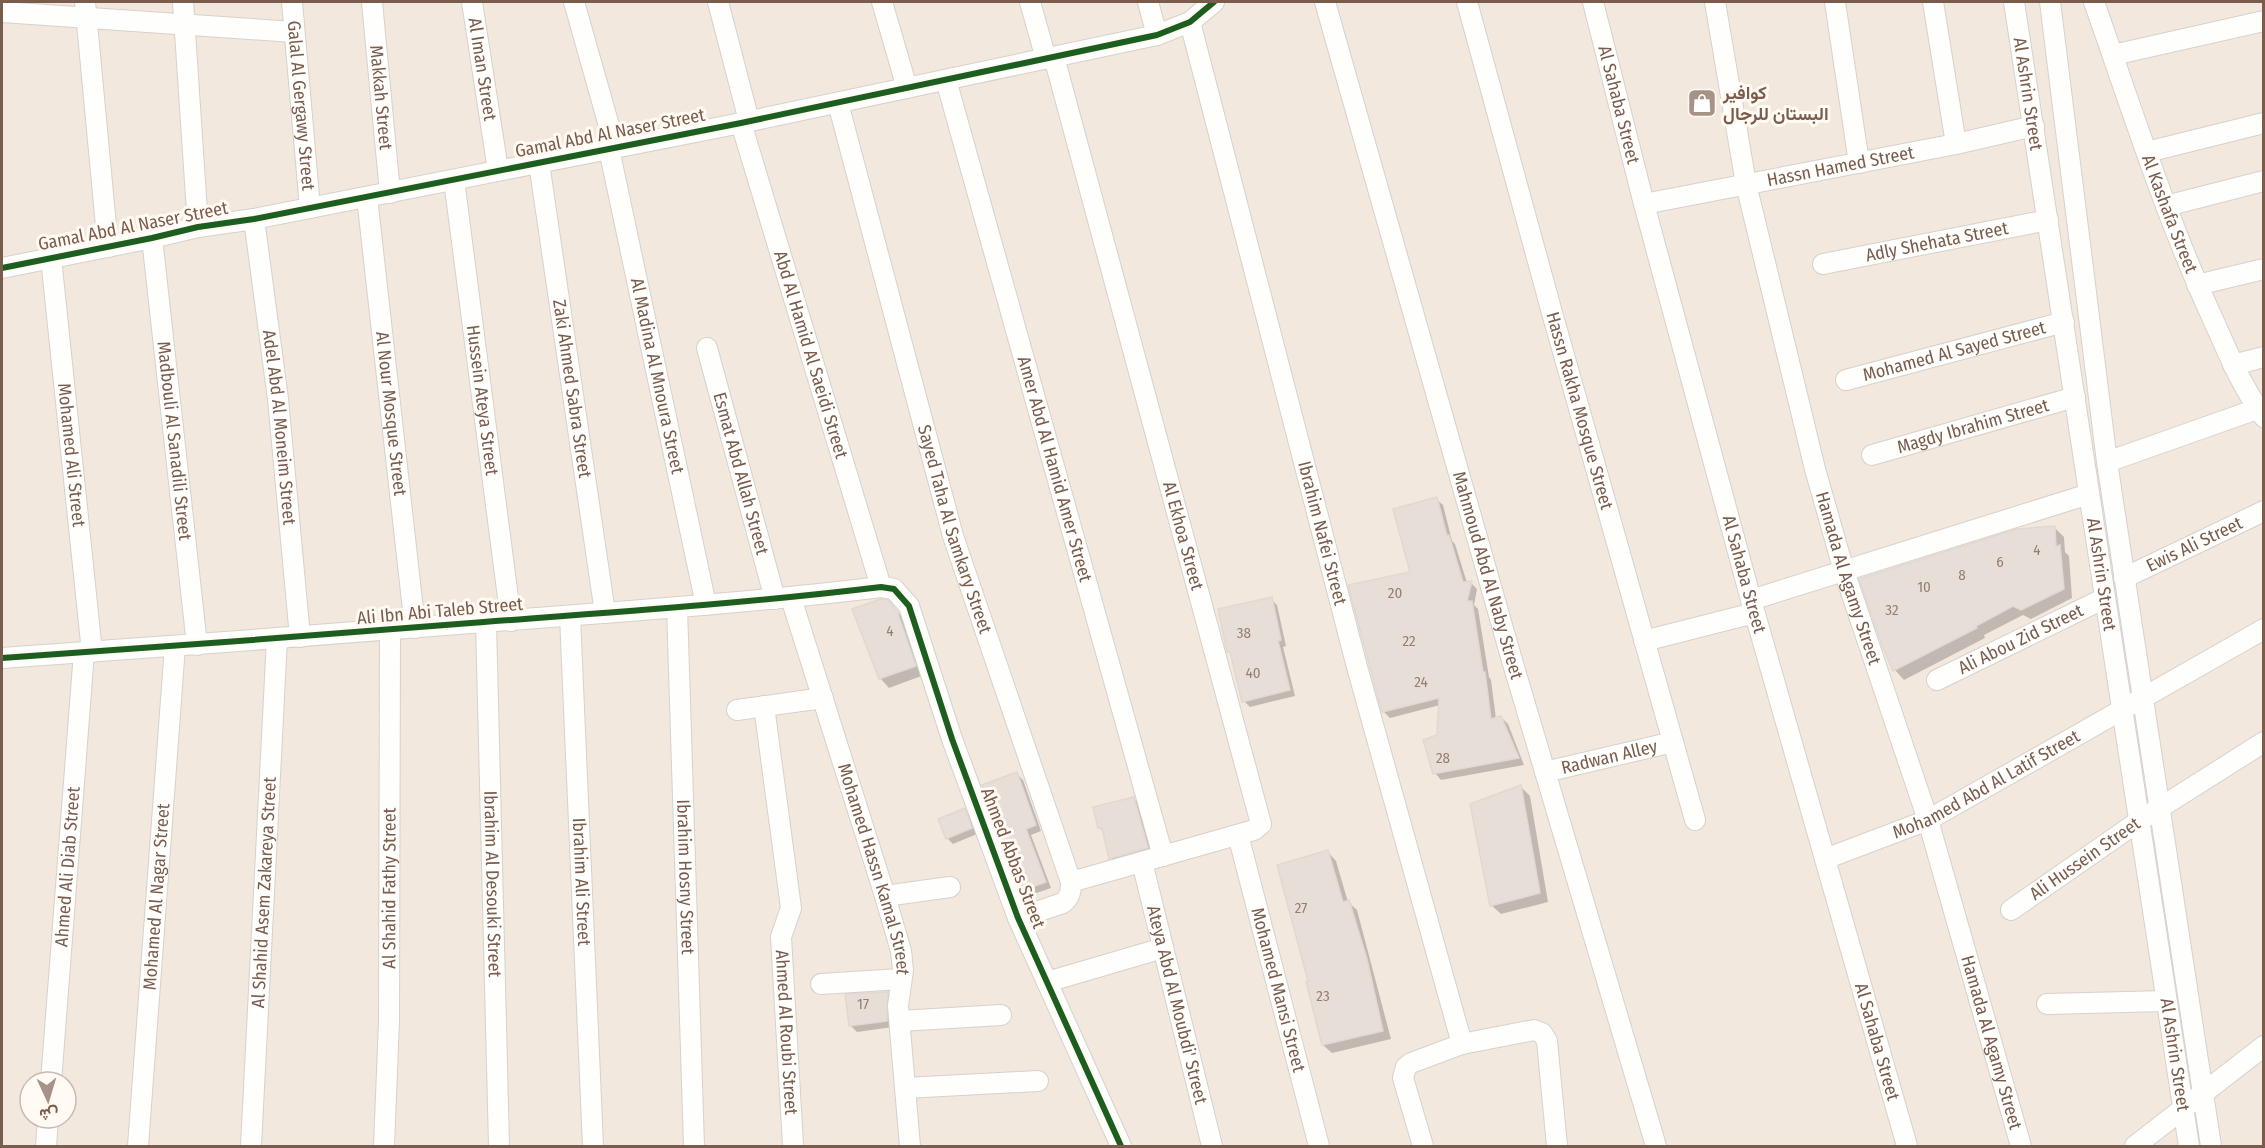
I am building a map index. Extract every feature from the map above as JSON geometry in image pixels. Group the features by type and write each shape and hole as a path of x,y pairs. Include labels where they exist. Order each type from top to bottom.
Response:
{"street":[{"path":"183,2 198,227"},
{"name":"Galal Al Gergawy Street","path":"292,2 310,208"},
{"name":"Makkah Street","path":"372,2 390,193"},
{"name":"Al Iman Street","path":"472,2 498,170"},
{"name":"Al Madina Al Mnoura Street","path":"574,2 612,148 706,605"},
{"name":"Abd Al Hamid Al Saeidi Street","path":"718,2 745,122 881,587"},
{"path":"882,2 907,88"},
{"path":"1030,2 1050,58"},
{"path":"1148,2 1157,35"},
{"name":"Gamal Abd Al Naser Street","path":"2,268 198,227 254,219 390,193 745,122 1157,35 1190,22 1214,2"},
{"name":"Mahmoud Abd Al Naby Street","path":"1325,2 1545,772 1656,1146"},
{"name":"Hassn Rakha Mosque Street","path":"1467,2 1695,820"},
{"name":"Al Sahaba Street","path":"1593,2 1644,204 1753,606 1907,1146"},
{"name":"Hamada Al Agamy Street","path":"1715,2 1746,184 1815,469 1844,571 1928,819 2021,1146"},
{"path":"1835,2 1858,163"},
{"path":"1933,2 1956,144"},
{"name":"Al Ashrin Street","path":"2014,2 2189,1146"},
{"name":"Al Ashrin Street","path":"2050,2 2107,462 2211,1146"},
{"name":"Al Kashafa Street","path":"2094,2 2166,206 2197,285 2234,365 2260,413"},
{"path":"86,9 108,247"},
{"path":"2,12 86,9 184,24 294,32"},
{"path":"2113,55 2264,21"},
{"name":"Ibrahim Nafei Street","path":"1190,22 1357,667 1462,1044"},
{"name":"Al Ekhoa Street","path":"1050,58 1260,819 1258,828 1238,835 1071,882"},
{"name":"Amer Abd Al Hamid Amer Street","path":"946,80 1162,856"},
{"name":"Sayed Taha Al Samkary Street","path":"838,103 953,536 1071,882"},
{"path":"2147,152 2264,123"},
{"name":"Hassn Hamed Street","path":"1644,204 1956,144 2034,126"},
{"name":"Zaki Ahmed Sabra Street","path":"539,163 605,613"},
{"name":"Hussein Ateya Street","path":"454,180 511,621"},
{"path":"2166,206 2264,181"},
{"name":"Al Nour Mosque Street","path":"367,197 415,628"},
{"name":"Adel Abd Al Moneim Street","path":"254,219 278,399 300,637"},
{"name":"Adly Shehata Street","path":"1823,264 2048,219"},
{"name":"Madbouli Al Sanadili Street","path":"152,238 197,645"},
{"name":"Mohamed Ali Street","path":"51,258 88,652"},
{"path":"2197,285 2264,269"},
{"name":"Mohamed Al Sayed Street","path":"1846,380 2064,322"},
{"name":"Esmat Abd Allah Street","path":"707,348 783,598"},
{"path":"2234,365 2264,357"},
{"name":"Magdy Ibrahim Street","path":"1872,455 2075,397"},
{"path":"2107,462 2260,413"},
{"path":"1644,641 1753,606 1844,571 2090,494"},
{"name":"Ewis Ali Street","path":"2124,578 2264,511"},
{"name":"Ali Ibn Abi Taleb Street","path":"2,658 511,621 783,598 881,587"},
{"name":"Ahmed Abbas Street","path":"881,587 894,589 909,606 951,739 1018,918 1121,1146"},
{"name":"Mohamed Hassn Kamal Street","path":"783,598 822,698 885,896 903,963 898,1006 910,1146"},
{"name":"Ali Abou Zid Street","path":"1937,680 2105,598"},
{"name":"Ibrahim Hosny Street","path":"677,607 694,1146"},
{"name":"Ibrahim Ali Street","path":"570,616 593,1146"},
{"name":"Ibrahim Al Desouki Street","path":"486,622 499,1146"},
{"name":"Mohamed Abd Al Latif Street","path":"1825,859 1928,819 2264,629"},
{"name":"Al Shahid Fathy Street","path":"384,1146 388,1021 390,630"},
{"name":"Al Shahid Asem Zakareya Street","path":"251,1146 277,639"},
{"name":"Mohamed Al Nagar Street","path":"138,1146 175,646"},
{"name":"Ahmed Ali Diab Street","path":"52,1070 88,652"},
{"path":"737,710 822,698"},
{"name":"Ahmed Al Roubi Street","path":"764,706 790,908 781,938 793,1145"},
{"name":"Radwan Alley","path":"1545,772 1673,742"},
{"name":"Ali Hussein Street","path":"2011,910 2139,821 2264,742"},
{"name":"Mohamed Mansi Street","path":"1238,835 1319,1146"},
{"name":"Ateya Abd Al Moubdi' Street","path":"1142,862 1212,1146"},
{"path":"1018,918 1063,903 1071,892 1071,882"},
{"path":"885,896 950,887"},
{"path":"1047,982 1163,948"},
{"path":"821,984 901,979"},
{"path":"2047,1004 2166,1001"},
{"path":"900,1021 1001,1016"},
{"path":"1424,1146 1403,1078 1403,1072 1411,1063 1462,1044 1534,1030 1542,1033 1547,1041 1557,1146"},
{"path":"2135,1146 2264,1046"},
{"path":"905,1088 1038,1081"},
{"path":"46,1146 47,1130"}],"shaded area":[{"path":"2,2 2263,2 2263,1146 2,1146"}],"building":[{"path":"1437,497 1447,536 1449,535 1463,582 1472,581 1467,601 1472,601 1491,719 1501,716 1519,758 1433,774 1423,740 1437,735 1439,698 1382,712 1348,585 1410,572 1393,509"},
{"path":"2055,526 2056,547 2060,545 2064,589 2021,610 2013,606 1976,626 1977,628 1893,671 1859,579 2017,529"},
{"path":"1272,597 1281,640 1278,641 1290,690 1242,702 1230,652 1227,652 1218,609"},
{"path":"881,599 888,600 897,611 916,666 879,679 852,609"},
{"path":"1017,772 1036,825 1026,829 1046,882 1021,891 982,785"},
{"path":"1521,785 1540,893 1490,906 1470,804"},
{"path":"1134,797 1148,848 1109,859 1102,828 1098,828 1093,807"},
{"path":"965,808 972,828 946,839 938,819"},
{"path":"1328,850 1343,902 1349,900 1367,959 1383,1031 1322,1045 1306,982 1308,981 1277,865"},
{"path":"888,992 887,1021 849,1026 845,994"}],"cycle path":[{"path":"2,268 198,227 254,219 741,123 1157,35 1190,22 1214,2"},
{"path":"2,658 683,607 881,587 894,589 909,606 952,739 1018,918 1121,1146"}],"place":[{"name":"كوافير البستان للرجال","path":"1702,103"}]}
